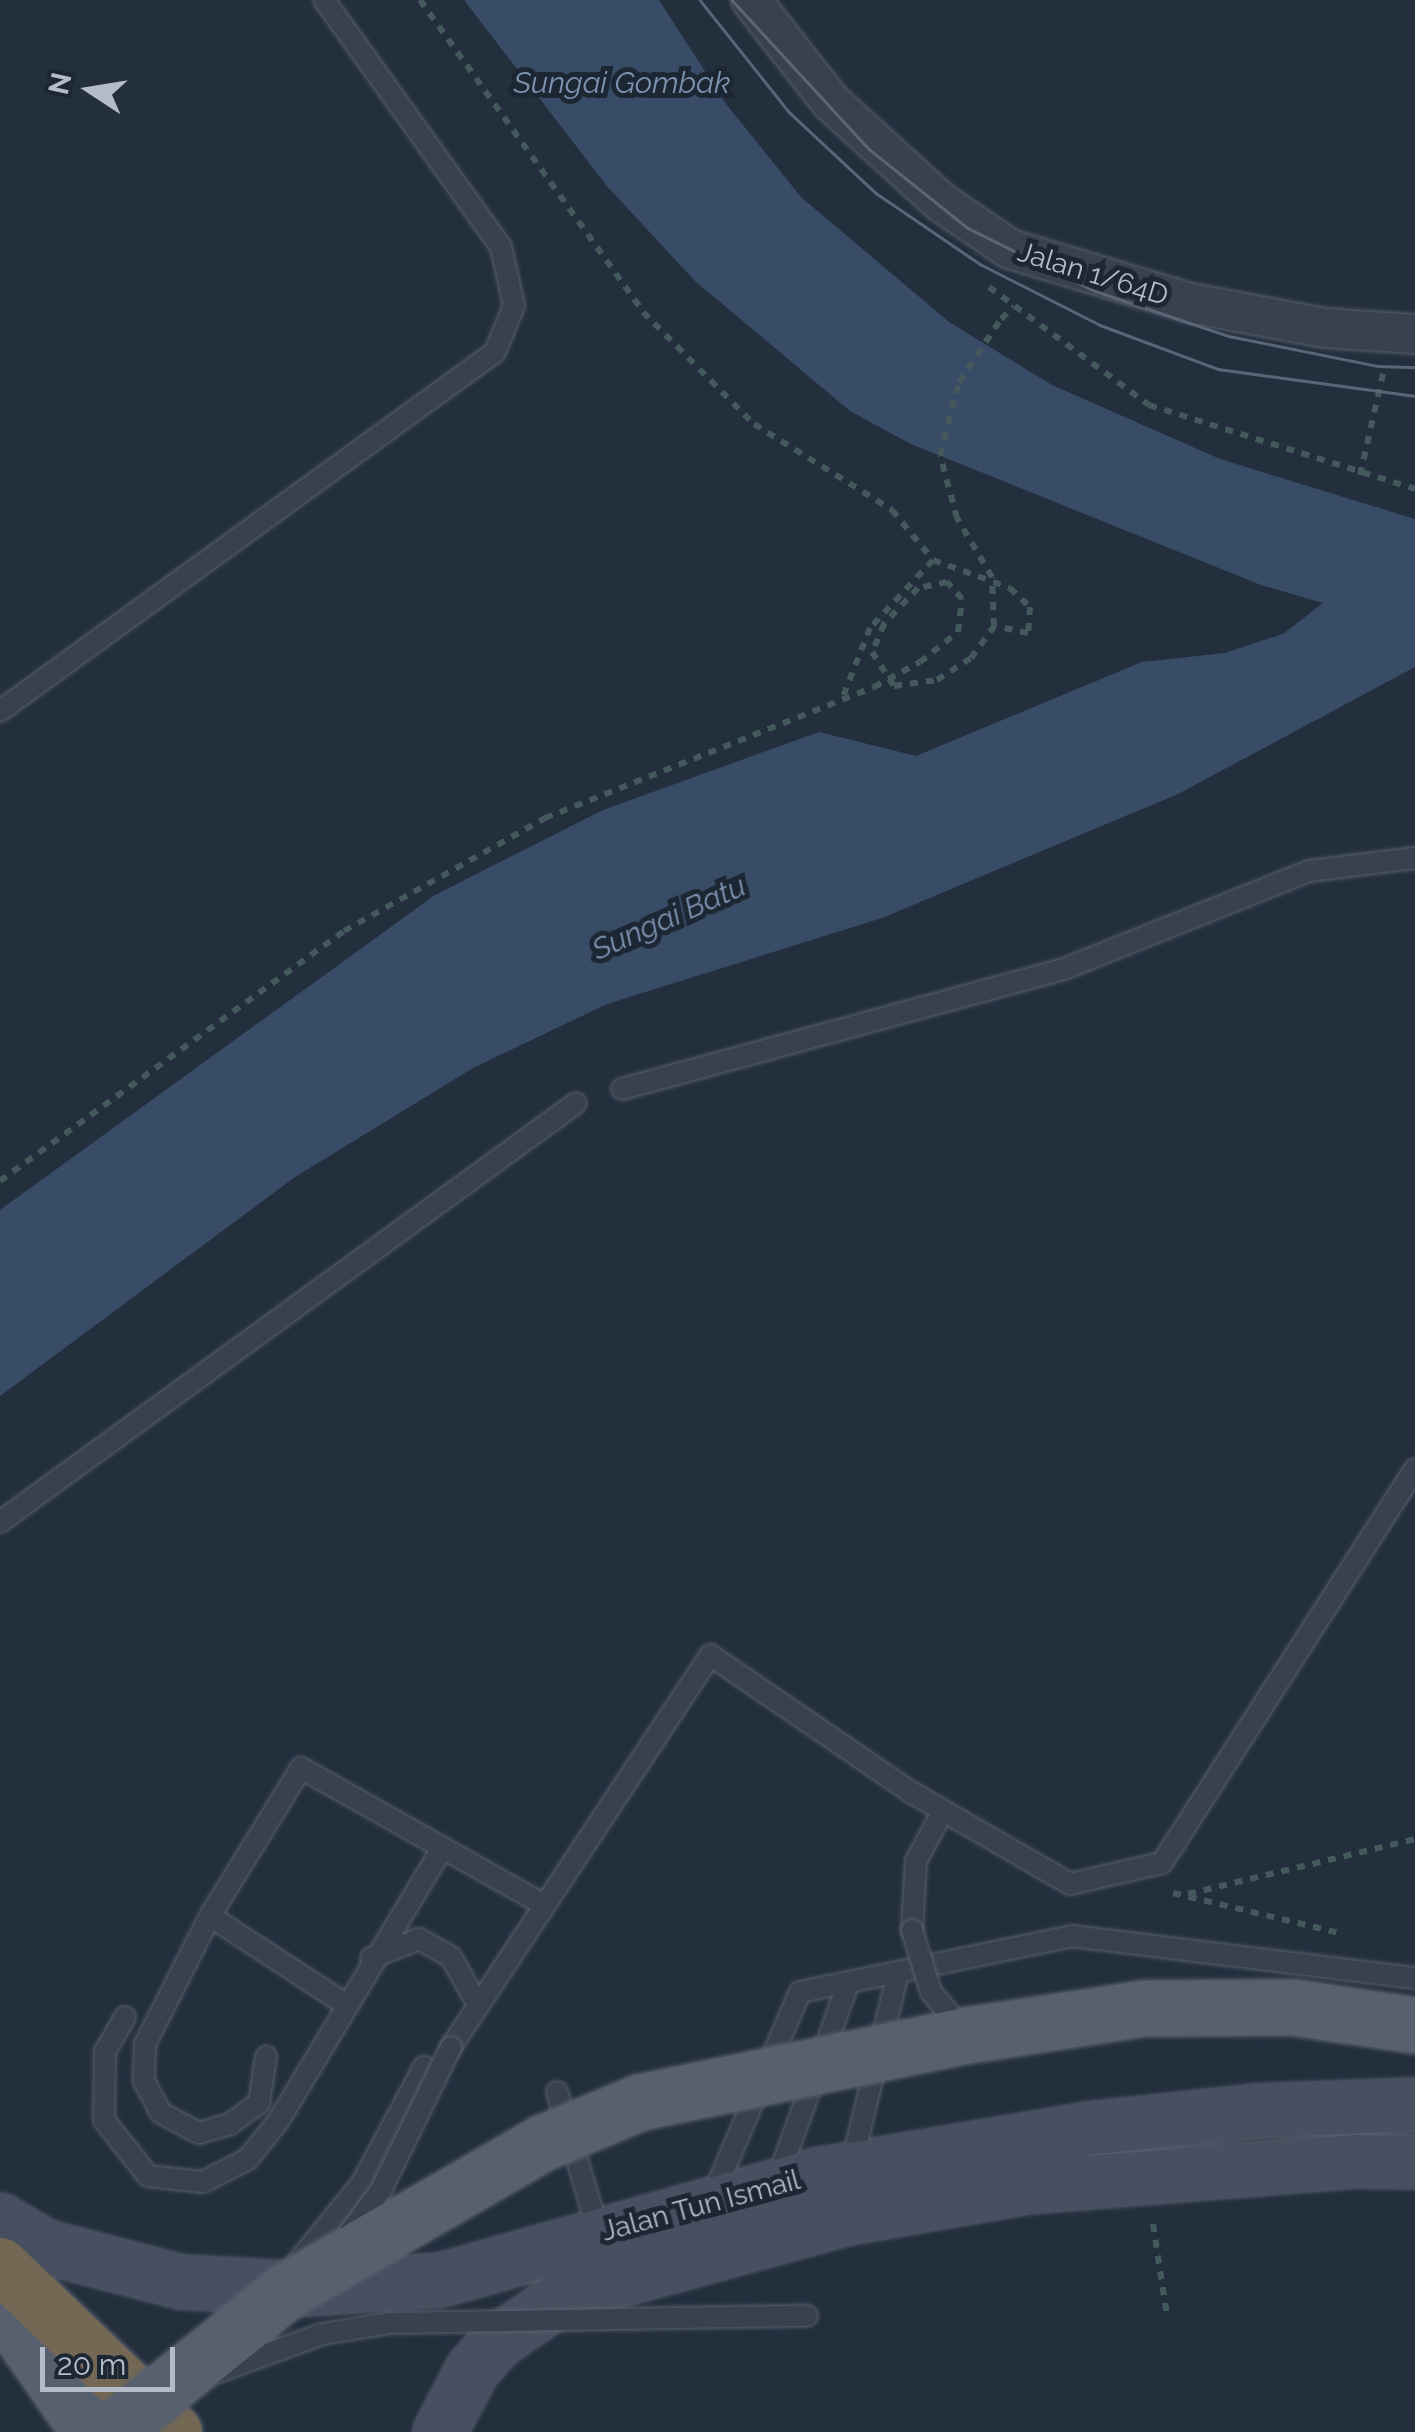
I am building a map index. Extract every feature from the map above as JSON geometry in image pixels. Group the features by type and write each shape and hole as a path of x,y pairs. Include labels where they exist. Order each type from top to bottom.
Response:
{"highway":[{"path":"0,2265 158,2419"},
{"path":"0,2280 158,2419"}],"main road":[{"path":"111,2432 158,2419 284,2287 544,2142 640,2102 967,2035 1143,2008 1227,2005 1358,2013 1415,2025"},
{"path":"0,2304 90,2432"}],"street":[{"name":"Jalan 1/64D","path":"751,0 831,102 942,203 1010,249 1190,304 1325,328 1415,334"},
{"name":"Jalan Tun Ismail","path":"0,2220 46,2247 132,2273 180,2282 284,2287 441,2280 711,2200 851,2169 1096,2128 1257,2111 1415,2105"},
{"name":"Jalan Tun Ismail","path":"440,2432 473,2370 497,2342 558,2300 613,2282 843,2219 1026,2188 1319,2163 1415,2162"}],"lane":[{"path":"0,711 495,352 514,306 501,247 324,0"},
{"path":"622,1088 1064,969 1309,871 1415,858"},
{"path":"0,1522 576,1103"},
{"path":"284,2287 348,2235 381,2190 451,2047 710,1655 943,1811 1070,1884 1162,1862 1415,1469"},
{"path":"266,2056 259,2103 230,2124 199,2133 161,2114 144,2081 145,2044 210,1916 300,1768 542,1904"},
{"path":"943,1811 916,1860 912,1930 931,1992 967,2035"},
{"path":"125,2017 105,2051 104,2120 148,2176 204,2182 248,2158 280,2120 371,1958 443,1847"},
{"path":"210,1916 345,2004"},
{"path":"711,2200 800,1992 897,1977 1072,1936 1415,1978"},
{"path":"371,1958 419,1940 452,1957 478,2004"},
{"path":"851,2169 897,1977"},
{"path":"776,2184 847,1987"},
{"path":"284,2287 362,2183 424,2067"},
{"path":"557,2092 613,2282"},
{"path":"158,2419 322,2334 389,2323 807,2316"}],"path":[{"path":"420,0 642,312 754,424 892,510 933,560 1010,588 1030,606 1028,633 994,626"},
{"path":"0,1181 344,931 545,818 874,687 889,679 904,670 920,662 958,632 962,599 947,582 918,588 884,624 872,652 883,669 894,686 937,680 971,658 994,626 992,577 957,518 940,456 959,382 1001,319 1014,307"},
{"path":"1360,475 1380,380"},
{"path":"842,699 870,628 933,560"},
{"path":"1187,1894 1415,1839"},
{"path":"1155,1890 1187,1894 1342,1934"},
{"path":"1153,2221 1167,2316"}],"water":[{"path":"464,0 659,0 726,104 801,197 949,322 1052,385 1220,459 1415,519 1415,667 1178,794 882,918 607,1004 473,1068 295,1177 0,1396 0,1210 435,895 603,810 819,732 916,756 1142,662 1225,653 1283,634 1323,603 1261,585 911,444 850,411 695,281 606,185"}],"tram line":[{"path":"700,0 789,112 876,193 980,264 1100,325 1218,369 1415,396"},
{"path":"732,0 869,149 968,228 1095,291 1229,336 1378,366 1415,367"}],"water label":[{"name":"Sungai Gombak","path":"622,83"},
{"name":"Sungai Batu","path":"669,918"}]}
